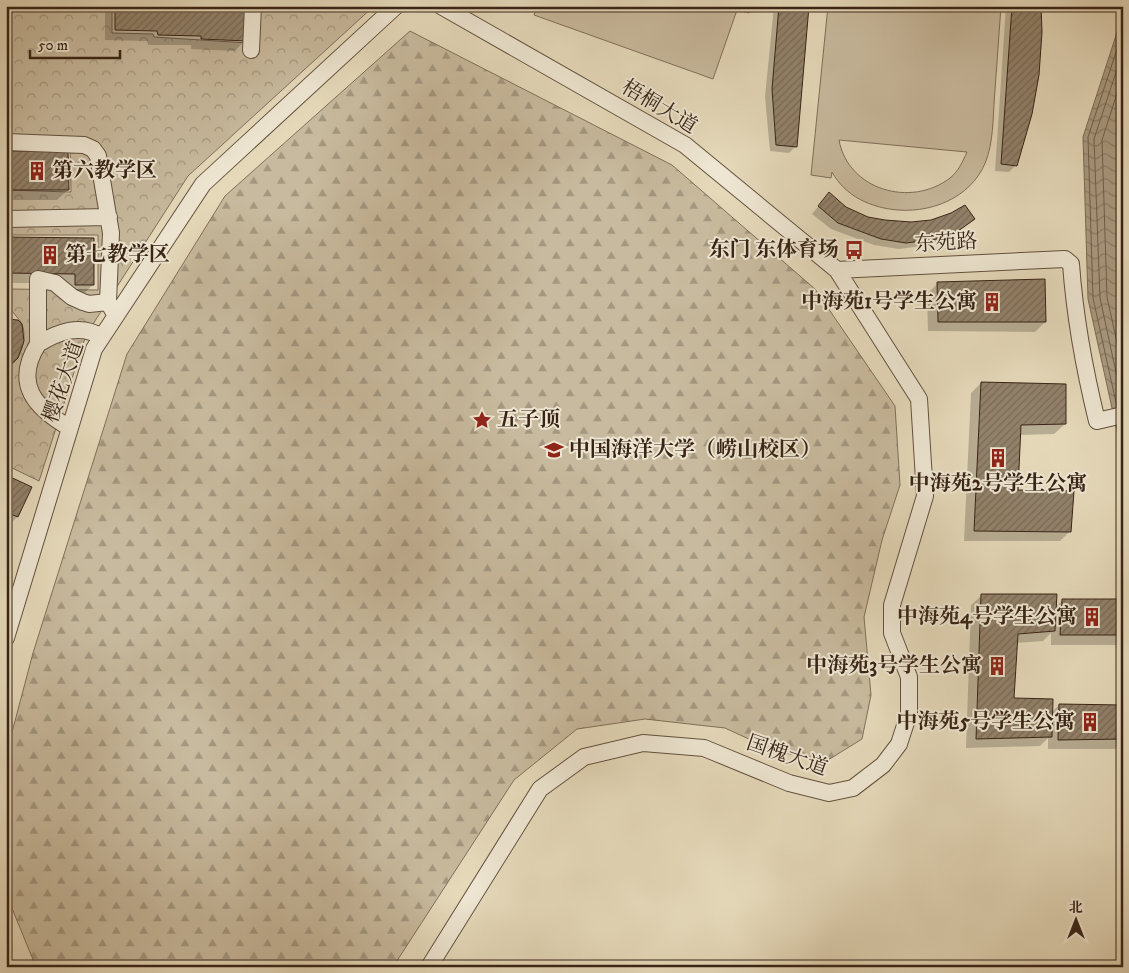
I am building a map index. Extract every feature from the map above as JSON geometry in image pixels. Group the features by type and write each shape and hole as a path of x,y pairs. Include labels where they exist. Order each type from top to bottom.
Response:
{"lane":[{"path":"251,50 253,6"},
{"name":"樱花大道","path":"6,638 94,349 203,184 396,6"},
{"name":"梧桐大道","path":"441,6 685,145 837,270"},
{"path":"6,142 84,145 93,148 98,156 109,216 111,233 108,302 116,316"},
{"path":"6,219 109,216"},
{"name":"东苑路","path":"837,270 1065,258 1072,264 1074,315 1083,364 1097,421 1116,417"},
{"name":"国槐大道","path":"429,967 540,789 584,757 643,743 704,748 789,783 829,793 853,788 883,765 899,744 909,713 909,677 892,633 892,605 925,496 919,398 837,270"},
{"path":"38,344 38,279 55,283 72,297 89,304 108,302"},
{"path":"70,428 55,419 31,396 27,370 31,355 38,344 50,336 78,329 94,332 102,337"}],"green space":[{"path":"6,6 112,6 112,33 153,34 154,37 248,43 248,6 374,6 188,176 86,335 39,481 6,465 6,369 15,361 22,350 24,330 21,322 12,311 6,310 6,289 98,290 98,235 6,235 6,190 71,192 70,140 6,138"},
{"path":"537,6 752,6 749,13 737,10 713,79 534,15"},
{"path":"828,6 1001,6 990,147 983,169 965,190 953,198 927,208 898,210 878,207 851,194 832,172 831,178 811,175","holes":["839,140 967,152 958,170 950,178 934,187 917,192 900,192 883,189 868,182 855,171 845,157"]},
{"path":"410,31 672,165 815,289 895,406 900,485 882,540 864,617 871,695 862,739 828,760 777,752 725,728 645,719 577,729 514,780 393,967 36,967 7,896 6,755 33,653 127,354 225,196"}],"water":[{"path":"1123,14 1123,458 1088,299 1083,137"}],"building":[{"path":"115,6 247,7 247,41 201,39 201,36 158,35 157,31 115,30"},
{"path":"779,6 809,6 797,147 776,145 772,89"},
{"path":"1012,6 1041,6 1042,32 1039,75 1032,114 1017,166 1001,164"},
{"name":"第六教学区","path":"6,151 68,151 69,190 6,190"},
{"path":"829,192 846,207 868,217 911,222 931,220 951,213 965,205 975,219 958,231 937,239 906,243 881,239 838,223 818,206"},
{"name":"第七教学区","path":"6,237 94,238 94,285 75,285 75,274 6,273"},
{"name":"中海苑1号学生公寓","path":"1045,279 1046,322 938,322 937,282"},
{"path":"6,319 18,320 22,324 24,341 18,358 6,369"},
{"name":"中海苑2号学生公寓","path":"981,382 1066,384 1066,424 1021,425 1018,490 1074,491 1071,532 974,531"},
{"path":"6,475 32,487 18,517 8,513 6,518"},
{"name":"中海苑3号学生公寓","path":"981,594 1057,594 1055,631 1018,634 1014,698 1053,699 1052,737 976,739"},
{"name":"中海苑4号学生公寓","path":"1062,599 1123,599 1123,635 1060,635"},
{"name":"中海苑5号学生公寓","path":"1059,704 1123,705 1123,739 1058,740"}],"place":[{"name":"第六教学区","path":"37,171"},
{"name":"东门 东体育场","path":"854,250"},
{"name":"第七教学区","path":"50,255"},
{"name":"中海苑1号学生公寓","path":"992,302"},
{"name":"五子顶","path":"482,420"},
{"name":"中国海洋大学（崂山校区）","path":"554,450"},
{"name":"中海苑2号学生公寓","path":"998,458"},
{"name":"中海苑4号学生公寓","path":"1092,617"},
{"name":"中海苑3号学生公寓","path":"997,666"},
{"name":"中海苑5号学生公寓","path":"1090,722"}]}
